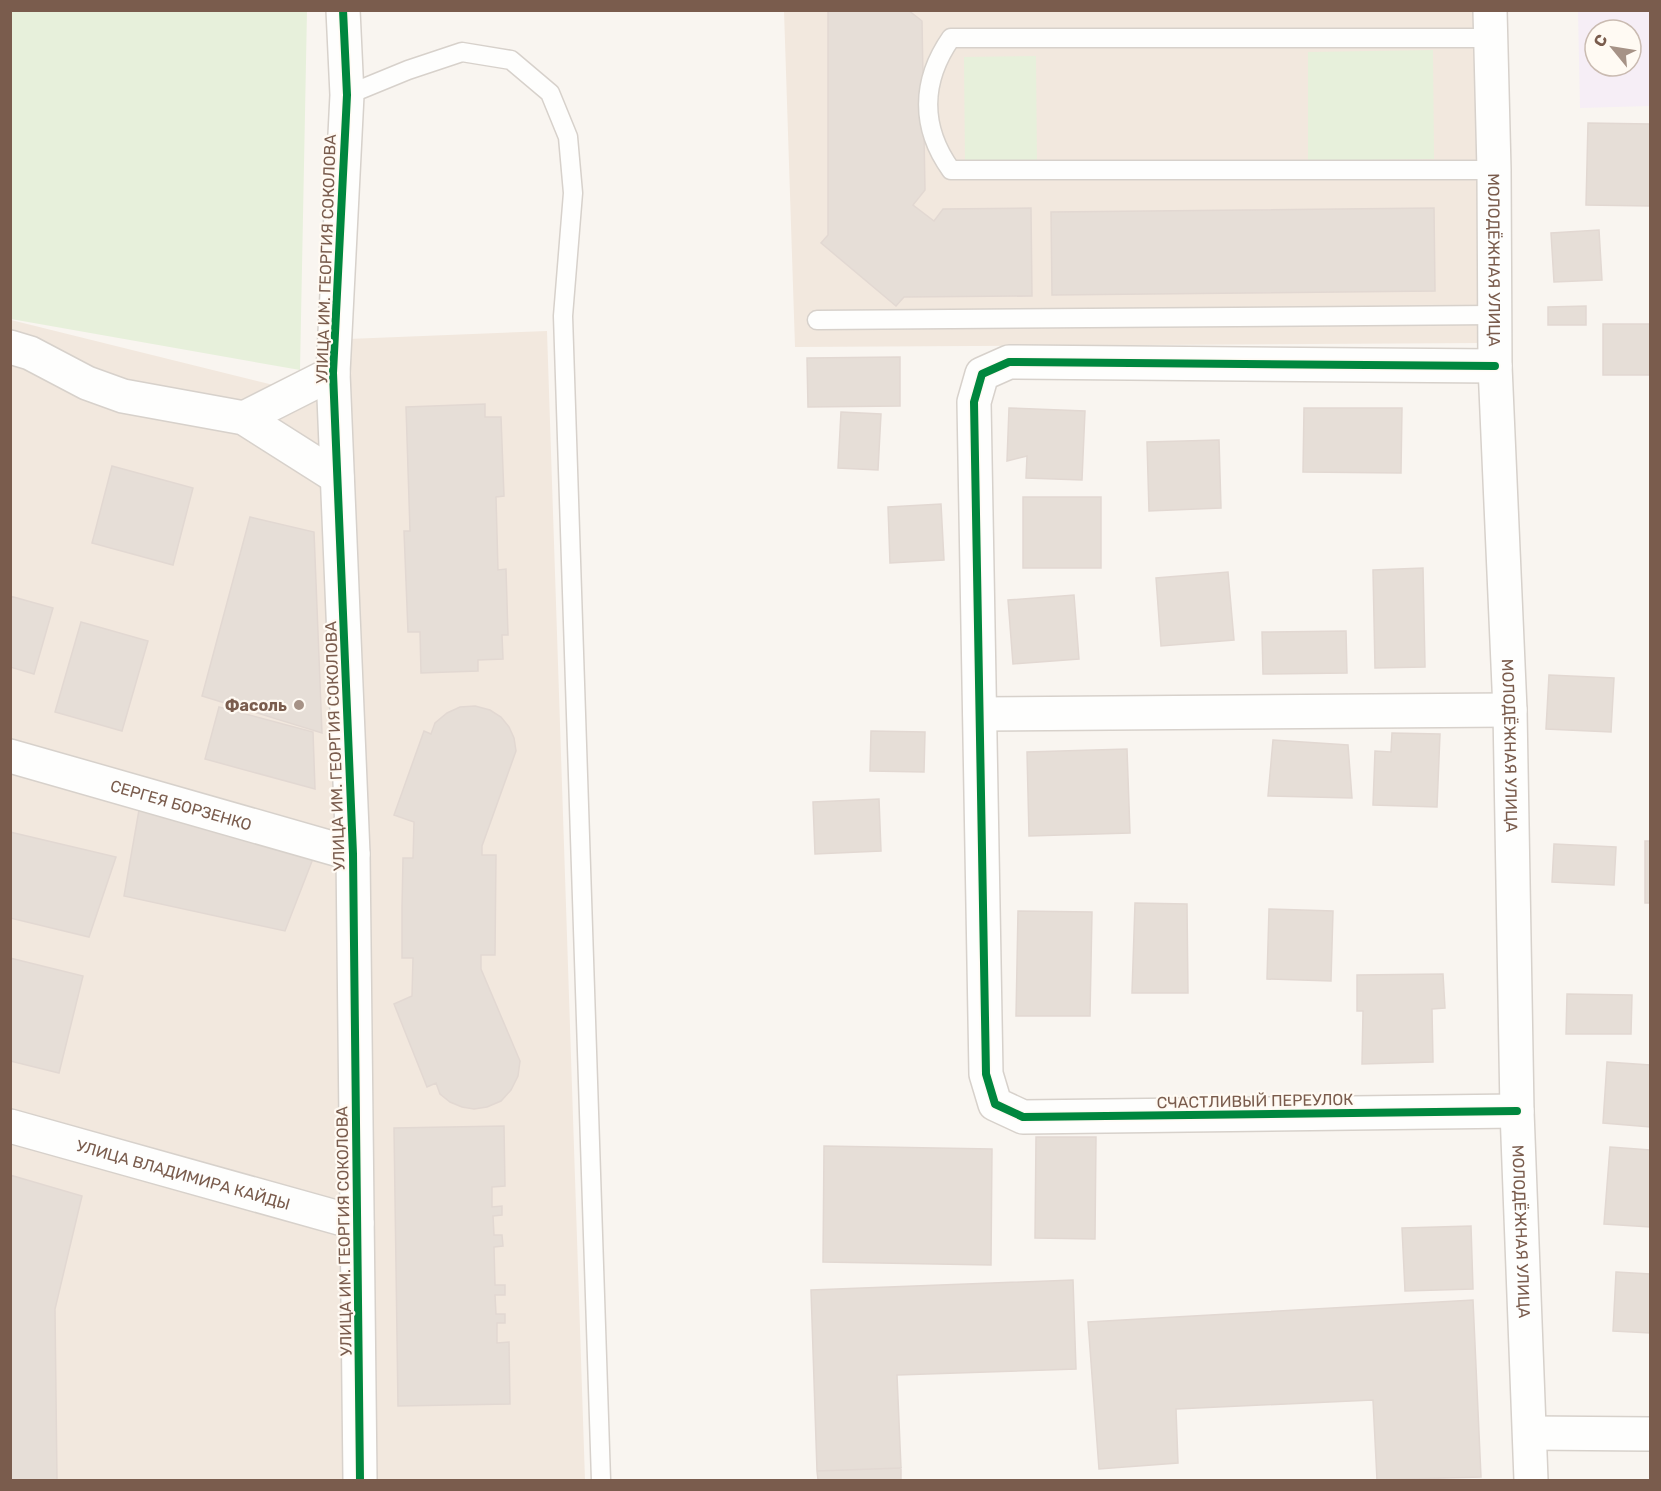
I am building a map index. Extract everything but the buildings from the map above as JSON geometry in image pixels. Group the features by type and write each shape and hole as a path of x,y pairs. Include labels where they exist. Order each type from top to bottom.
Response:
{"street":[{"name":"УЛИЦА ИМ. ГЕОРГИЯ СОКОЛОВА","path":"343,10 347,95 333,373 353,854 360,1480"},
{"name":"МОЛОДЁЖНАЯ УЛИЦА","path":"1490,24 1494,170 1495,366 1510,710 1517,1111 1531,1480"},
{"path":"10,347 30,353 87,383 123,396 244,418 337,477"},
{"path":"1495,366 1009,362 982,374 974,402 980,714 1510,710"},
{"path":"244,418 333,373"},
{"name":"СЧАСТЛИВЫЙ ПЕРЕУЛОК","path":"980,714 986,1074 995,1104 1023,1117 1517,1111"},
{"name":"СЕРГЕЯ БОРЗЕНКО","path":"10,756 353,854"},
{"name":"УЛИЦА ВЛАДИМИРА КАЙДЫ","path":"10,1126 357,1223"},
{"path":"1530,1433 1650,1434"}],"lane":[{"path":"1490,24 951,38 933,74 928,92 928,108 929,124 936,145 951,170 1494,170"},
{"path":"347,95 408,70 462,52 511,60 550,93 568,137 573,193 563,316 601,1480"},
{"path":"817,320 1494,315"}],"shaded area":[{"path":"784,11 1479,11 1480,343 795,347"},
{"path":"1578,11 1650,11 1650,106 1580,108"},
{"path":"11,320 318,396 348,339 547,331 585,1480 11,1480"}],"green space":[{"path":"10,11 307,11 300,370 11,319"},
{"path":"1433,50 1434,159 1308,161 1308,52"},
{"path":"1036,56 1037,165 965,166 964,57"}],"cycle path":[{"path":"343,10 347,95 333,373 353,854 360,1480"},
{"path":"1495,366 1009,362 982,374 974,402 986,1074 995,1104 1023,1117 1517,1111"}],"place":[{"name":"Фасоль","path":"299,705"}]}
